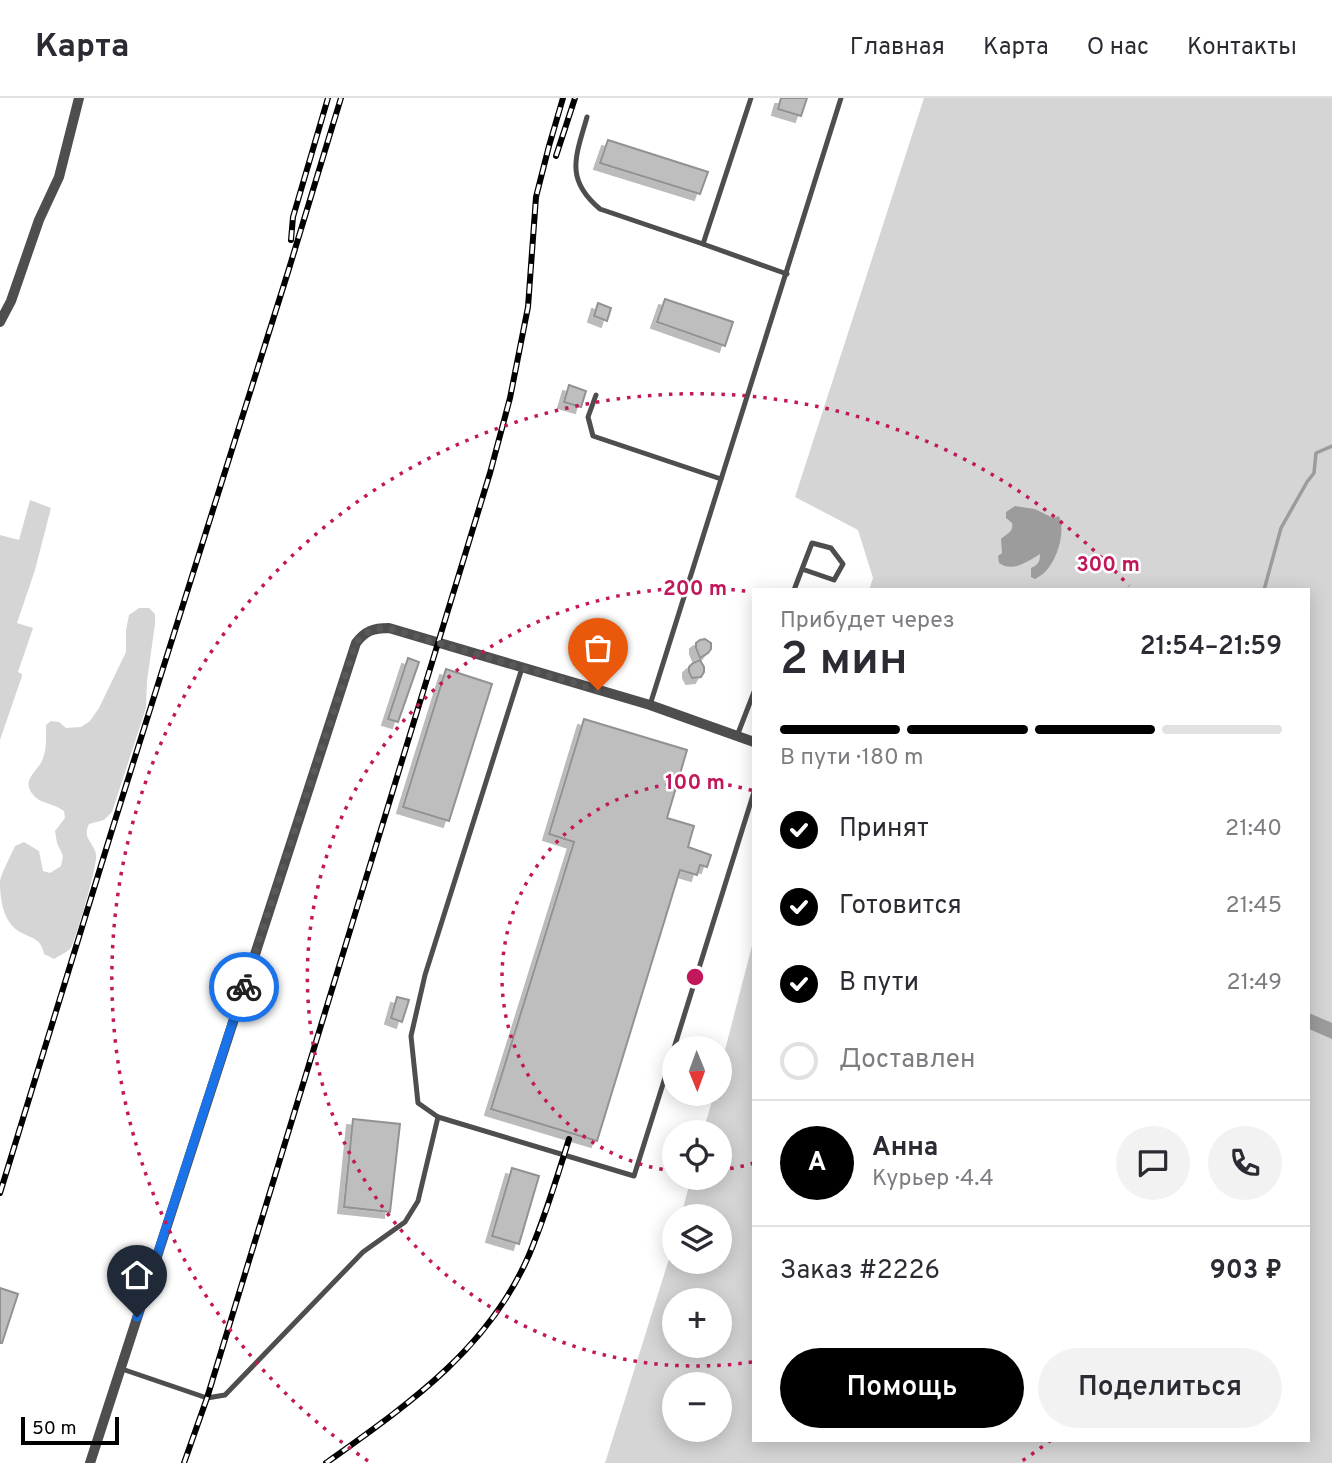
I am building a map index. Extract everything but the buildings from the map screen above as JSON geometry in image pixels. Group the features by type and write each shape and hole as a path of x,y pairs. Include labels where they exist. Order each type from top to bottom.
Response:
{"street":[{"path":"0,322 11,301 38,220 59,177 79,98"},
{"path":"90,1463 356,643 362,635 369,630 388,628 650,705 752,741"}],"lane":[{"path":"703,244 751,98"},
{"path":"650,705 841,98"},
{"path":"587,117 575,159 576,176 589,200 600,209 787,274"},
{"path":"596,395 589,417 593,436 722,479"},
{"path":"795,588 802,569 812,543 831,548 843,564 834,580 802,569"},
{"path":"522,668 425,975 411,1036 418,1103 438,1118 634,1177 662,1087"},
{"path":"737,736 752,697"},
{"path":"678,1036 752,799"},
{"path":"121,1369 207,1398 225,1395 363,1252 405,1222 418,1201 438,1118"}],"shaded area":[{"path":"924,98 1332,98 1332,1463 605,1463 664,1274 732,1274 732,1204 684,1204 688,1190 732,1190 732,1120 706,1120 711,1106 732,1106 732,1036 729,1036 752,946 752,1442 1310,1442 1310,588 870,588 873,578 858,530 795,497"},
{"path":"30,500 51,508 35,570 17,623 33,628 18,672 22,676 0,740 0,535 19,540"},
{"path":"1015,506 1035,509 1053,518 1059,516 1061,523 1057,553 1045,572 1035,579 1031,577 1031,568 1038,563 1040,554 1015,566 999,563 998,556 1002,553 1001,539 1012,526 1006,518 1006,512"},
{"path":"139,608 149,608 155,614 146,708 112,812 104,820 89,824 87,829 87,837 96,854 91,885 72,946 54,959 44,954 36,940 11,924 2,903 0,881 15,846 24,842 39,851 43,871 50,873 61,866 63,856 55,831 65,818 64,811 39,800 29,787 30,778 44,754 46,725 51,721 59,722 66,728 81,727 90,721 126,652 129,615"},
{"path":"1310,1013 1332,1023 1332,1039 1310,1029"}],"waterway":[{"path":"1265,588 1281,528 1314,473 1316,453 1332,446"}],"railway":[{"path":"291,240 293,217 328,98"},
{"path":"0,1193 341,98"},
{"path":"184,1463 207,1398 490,473 510,398 528,307 536,197 563,98"},
{"path":"556,156 575,98"},
{"path":"326,1463 415,1397 468,1347 491,1319 512,1289 529,1255 569,1139"}],"way so far":[{"path":"244,987 356,643 362,635 369,630 388,628 598,690"}],"route":[{"path":"137,1317 244,987"}]}
